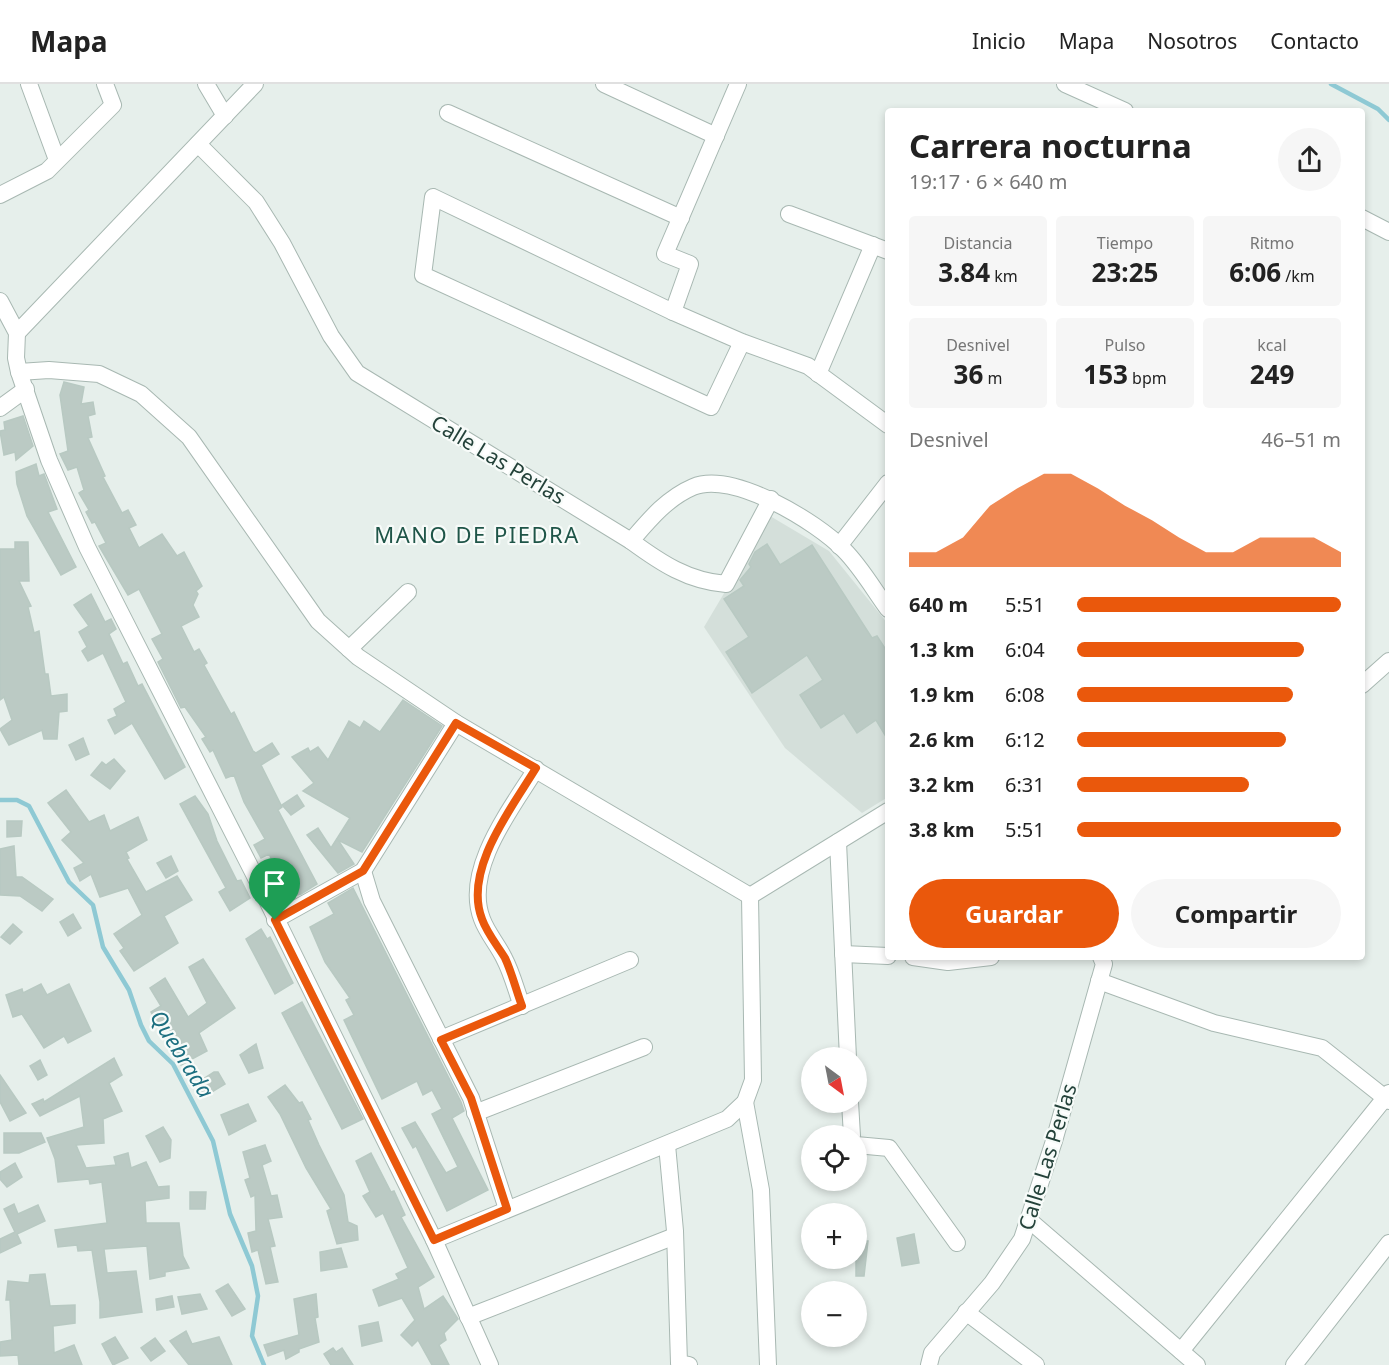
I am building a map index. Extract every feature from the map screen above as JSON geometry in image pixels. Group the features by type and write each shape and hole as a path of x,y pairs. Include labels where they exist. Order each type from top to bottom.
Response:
{"street":[{"path":"28,84 57,160"},
{"path":"0,195 47,171 113,105 105,84"},
{"path":"206,84 225,116"},
{"path":"17,333 255,84"},
{"path":"604,84 716,136"},
{"path":"673,312 690,264 665,254 738,84"},
{"path":"1065,84 1118,108"},
{"path":"448,113 681,218"},
{"name":"Calle Las Perlas","path":"198,144 255,202 282,243 331,336 357,373 631,541 658,561 702,582 726,584 771,499"},
{"path":"742,342 711,407 423,275 433,197 673,312 742,342 808,366 885,423"},
{"path":"789,214 880,248 818,374"},
{"path":"1365,220 1389,232"},
{"path":"0,301 17,333 16,358 19,372 49,460 87,547 259,884 434,1240 490,1365"},
{"path":"19,372 49,370 99,374 141,393 189,437 318,621 349,650 456,723 750,896"},
{"path":"0,408 26,389"},
{"path":"631,541 667,502 693,486 708,483 733,486 771,499 839,546 885,605"},
{"path":"839,546 885,487"},
{"path":"349,650 408,592"},
{"path":"1365,682 1389,661"},
{"path":"275,920 363,871 456,723"},
{"path":"522,1006 505,959 482,921 476,887 482,865 499,831 536,768"},
{"path":"750,896 885,813"},
{"path":"838,842 847,1047"},
{"path":"363,871 372,901 471,1098 507,1209"},
{"path":"434,1240 727,1119 745,1102 753,1080 750,896"},
{"path":"843,954 885,956"},
{"path":"441,1040 630,960"},
{"path":"934,960 948,962 965,960"},
{"name":"Calle Las Perlas","path":"929,1365 932,1353 992,1282 1022,1239 1054,1141 1104,964 1102,960"},
{"path":"1099,981 1214,1023 1322,1048 1388,1097 1181,1351"},
{"path":"475,1113 644,1047"},
{"path":"745,1102 761,1190 768,1365"},
{"path":"667,1145 675,1236 680,1363 689,1365"},
{"path":"867,1146 889,1148 957,1243"},
{"path":"1029,1220 1197,1365"},
{"path":"468,1317 675,1236"},
{"path":"1294,1365 1389,1243"},
{"path":"966,1312 1036,1365"}],"shaded area":[{"path":"770,516 829,551 885,620 885,799 862,813 785,748 704,627"}],"building":[{"path":"64,382 84,387 81,404 93,402 95,414 88,416 92,437 88,438 105,476 103,477 122,513 128,510 136,525 129,528 139,548 162,534 177,556 184,552 202,586 196,591 198,594 193,605 199,617 181,626 194,652 199,649 207,663 204,665 231,714 234,712 253,751 256,753 272,743 279,754 261,765 282,807 278,810 317,884 301,894 282,899 273,886 282,881 269,854 261,858 254,845 265,839 244,802 234,775 226,778 213,750 210,752 202,739 206,737 185,707 181,708 158,662 163,659 152,639 162,634 139,589 128,595 99,546 106,543 95,522 92,523 86,512 89,510 79,493 84,490 77,467 68,470 60,454 68,451 60,395"},
{"path":"23,416 33,446 16,460 15,452 4,455 0,431 5,430 4,422"},
{"path":"36,464 39,476 44,474 57,509 48,512 76,567 61,575 27,516 17,484 16,472"},
{"path":"15,542 28,542 29,581 19,581 31,606 28,607 34,633 39,631 45,674 48,674 51,696 67,694 67,711 59,712 57,739 44,739 42,730 9,745 0,729 12,720 4,697 0,700 0,549 15,549"},
{"path":"767,544 780,565 812,545 872,638 877,636 885,648 885,735 876,720 857,733 844,713 821,728 800,695 823,680 807,655 752,693 726,652 749,637 724,599 744,586 740,580 751,567 749,564 755,552"},
{"path":"91,594 105,622 111,619 116,629 109,634 123,664 127,662 138,686 142,684 185,767 165,779 132,723 115,734 108,720 117,716 114,709 126,702 103,653 88,661 82,651 87,647 79,632 89,626 74,605"},
{"path":"403,700 442,726 362,852 338,840 354,864 338,873 307,835 318,828 331,848 350,818 303,791 314,783 292,757 308,748 310,752 318,747 328,760 349,721 360,728 364,721 380,732"},
{"path":"83,738 89,754 76,760 69,745"},
{"path":"114,759 125,771 110,789 91,775 102,762 106,765"},
{"path":"66,790 89,822 104,815 110,831 138,817 147,840 126,852 129,858 127,859 146,892 177,876 192,900 164,916 178,943 134,971 120,951 124,948 114,934 142,915 128,888 100,897 91,874 80,881 74,868 84,863 62,840 71,832 48,803"},
{"path":"297,795 304,806 291,815 282,805"},
{"path":"195,796 208,814 217,841 237,881 241,880 250,898 230,911 219,892 226,888 180,804"},
{"path":"7,821 22,821 21,836 7,837"},
{"path":"14,846 16,877 22,877 53,899 42,911 20,896 0,895 0,849"},
{"path":"171,856 178,871 166,878 157,863"},
{"path":"353,888 461,1102 464,1111 452,1118 488,1190 447,1211 416,1146 413,1148 402,1128 415,1122 446,1173 458,1167 432,1114 442,1109 432,1090 423,1095 417,1081 382,1099 344,1020 354,1015 346,1000 350,998 325,962 310,927 334,914 328,903"},
{"path":"73,914 81,928 68,936 60,922"},
{"path":"13,924 22,932 10,944 1,937"},
{"path":"261,929 267,939 270,937 293,983 275,994 246,939"},
{"path":"203,959 235,1008 199,1033 207,1051 181,1065 174,1053 183,1047 165,1024 160,1027 151,1012 161,1006 150,988 165,978 188,1017 207,1003 189,967"},
{"path":"41,984 47,995 69,984 91,1031 68,1043 64,1036 44,1048 22,1014 13,1017 6,995 22,989 23,993"},
{"path":"302,1002 363,1119 342,1129 282,1013"},
{"path":"256,1044 263,1068 249,1073 240,1055"},
{"path":"114,1058 122,1075 109,1083 122,1111 103,1119 104,1143 76,1145 86,1168 116,1165 114,1157 128,1153 131,1168 146,1162 158,1187 169,1186 169,1198 145,1201 146,1223 179,1223 183,1256 189,1268 165,1272 165,1276 150,1279 147,1246 104,1249 107,1273 136,1271 142,1312 100,1318 100,1302 92,1250 78,1251 77,1245 58,1247 55,1230 107,1223 102,1182 90,1184 89,1179 58,1182 55,1159 47,1138 84,1127 80,1096 40,1116 32,1104 43,1099 44,1102"},
{"path":"40,1060 47,1075 38,1080 30,1066"},
{"path":"214,1072 218,1072 225,1084 202,1098 194,1085"},
{"path":"0,1075 26,1113 10,1121 0,1102"},
{"path":"285,1085 299,1103 302,1102 311,1119 308,1120 344,1195 348,1222 357,1226 358,1240 337,1244 327,1211 331,1209 306,1168 280,1114 268,1097"},
{"path":"248,1104 256,1121 229,1135 221,1115"},
{"path":"163,1127 171,1140 170,1158 160,1162 146,1136"},
{"path":"4,1133 41,1133 45,1142 19,1153 4,1153"},
{"path":"265,1145 271,1161 262,1165 271,1196 277,1195 282,1217 268,1219 275,1246 270,1247 278,1282 266,1284 258,1250 252,1252 248,1233 256,1231 255,1195 251,1197 245,1180 250,1178 243,1152"},
{"path":"371,1153 391,1192 394,1191 405,1215 401,1217 434,1277 418,1287 424,1309 443,1296 458,1319 444,1333 446,1340 439,1345 449,1365 432,1365 418,1340 412,1346 401,1335 415,1320 402,1298 379,1306 373,1290 399,1279 396,1274 408,1268 383,1213 376,1217 363,1196 370,1192 356,1161"},
{"path":"15,1163 22,1177 7,1187 0,1179 0,1172"},
{"path":"190,1192 206,1192 205,1209 190,1209"},
{"path":"14,1204 18,1214 38,1205 45,1221 17,1234 21,1243 0,1253 0,1239 15,1232 4,1209"},
{"path":"914,1234 919,1263 902,1266 897,1238"},
{"path":"341,1248 347,1267 321,1271 320,1252"},
{"path":"856,1269 865,1269 864,1276 856,1276"},
{"path":"45,1274 50,1306 75,1305 75,1323 53,1326 54,1353 74,1345 82,1365 19,1365 18,1355 0,1356 0,1342 12,1340 10,1300 6,1300 8,1281 29,1283 30,1275"},
{"path":"228,1284 245,1309 232,1316 216,1291"},
{"path":"200,1294 207,1309 182,1314 178,1297"},
{"path":"316,1294 318,1317 315,1318 319,1342 299,1349 299,1352 286,1359 284,1350 268,1356 264,1345 299,1335 294,1299"},
{"path":"172,1296 174,1307 157,1310 156,1299"},
{"path":"378,1322 382,1341 362,1346 359,1326"},
{"path":"186,1331 192,1344 219,1337 232,1365 189,1365 170,1341"},
{"path":"115,1337 128,1358 113,1365 102,1344"},
{"path":"155,1338 165,1351 151,1361 141,1348"},
{"path":"333,1348 336,1352 342,1348 353,1365 331,1365 324,1354"}],"waterway":[{"path":"1331,84 1378,109 1389,120"},
{"name":"Quebrada","path":"0,800 17,800 29,806 69,882 93,905 103,947 129,990 149,1041 173,1064 213,1141 230,1214 252,1266 258,1296 252,1336 264,1365"}],"district":[{"name":"MANO DE PIEDRA","path":"477,535"}],"route":[{"path":"456,723 536,768 485,858 476,887 482,921 505,959 522,1006 441,1040 471,1098 507,1209 434,1240 275,920 363,871 456,723"}]}
